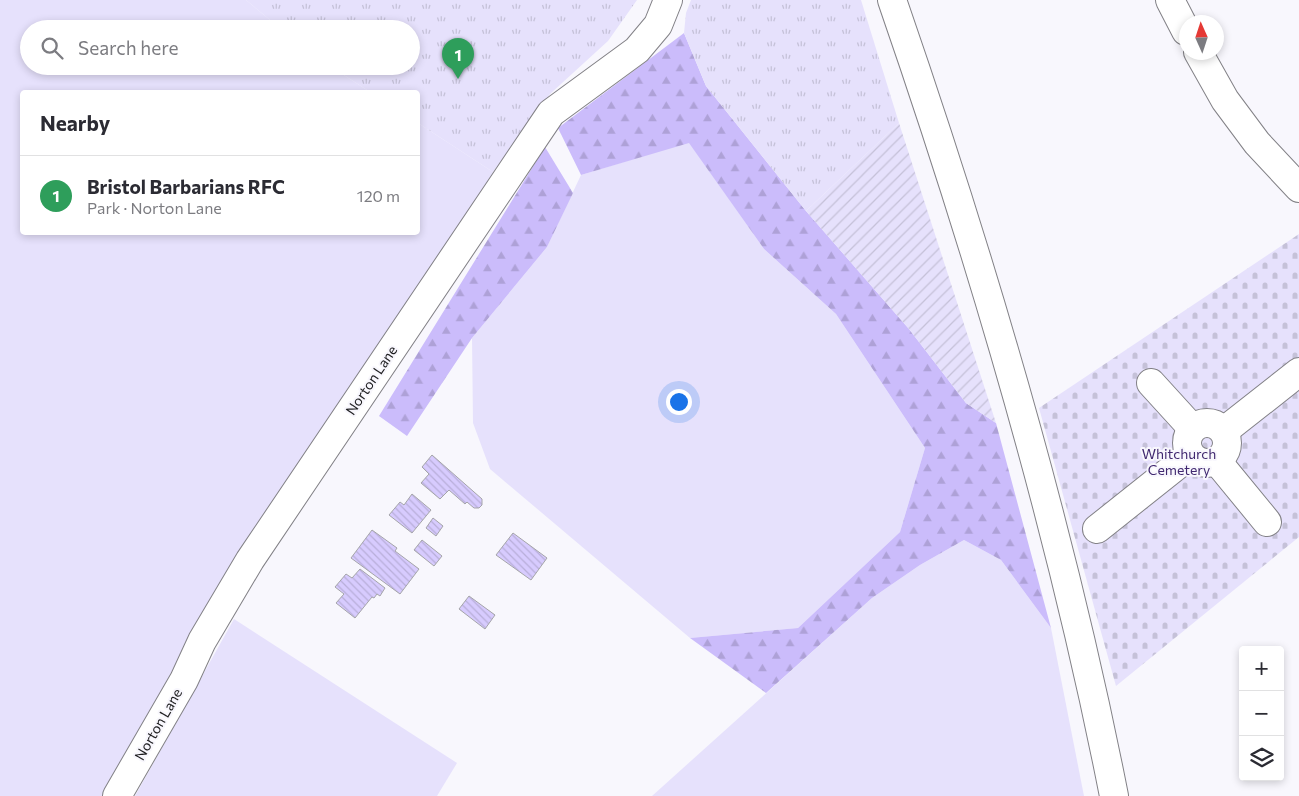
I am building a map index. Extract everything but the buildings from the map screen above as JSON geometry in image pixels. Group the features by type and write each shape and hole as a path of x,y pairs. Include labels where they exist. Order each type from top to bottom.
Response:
{"main road":[{"name":"Norton Lane","path":"117,796 184,680 202,641 250,560 551,113 637,50 658,25 668,0"},
{"path":"892,0 980,270 1035,462 1087,664 1114,796"},
{"path":"1170,0 1179,17"},
{"path":"1202,60 1225,100 1241,122 1257,143 1299,188"},
{"path":"1224,431 1299,372"},
{"path":"1151,383 1192,428"},
{"path":"1209,422 1218,425 1224,431 1228,442 1225,453 1217,461 1207,464 1198,462 1190,455 1186,446 1187,437 1192,428 1200,423 1209,422"},
{"path":"1097,529 1190,455"},
{"path":"1217,461 1267,522"}],"green space":[{"path":"0,0 246,0 270,20 20,20 20,75 344,75 367,90 20,90 20,235 420,235 420,124 493,172 485,189 106,796 0,796"},
{"path":"246,0 637,0 608,41 550,94 493,172 420,124 420,90 367,90 344,75 420,75 420,20 270,20"},
{"path":"691,0 861,0 899,123 806,211 706,86 684,33 686,13"},
{"path":"684,33 706,86 806,211 909,329 966,403 996,423 1051,628 1001,560 964,540 920,565 872,598 766,693 690,638 798,628 900,532 925,448 836,314 764,249 689,143 581,175 558,128"},
{"path":"899,123 996,423 966,403 909,329 806,211"},
{"path":"689,142 764,249 836,314 925,448 900,532 798,628 690,638 490,469 473,423 472,338 547,247 581,175"},
{"path":"545,147 573,193 547,247 472,338 407,436 379,416"},
{"name":"Whitchurch Cemetery","path":"1299,234 1299,537 1116,686 1039,408"},
{"path":"964,540 1001,560 1051,628 1084,796 652,796 872,598 920,565"},
{"path":"234,619 457,763 437,796 135,796"}],"place":[{"name":"Bristol Barbarians RFC","path":"458,79"}]}
